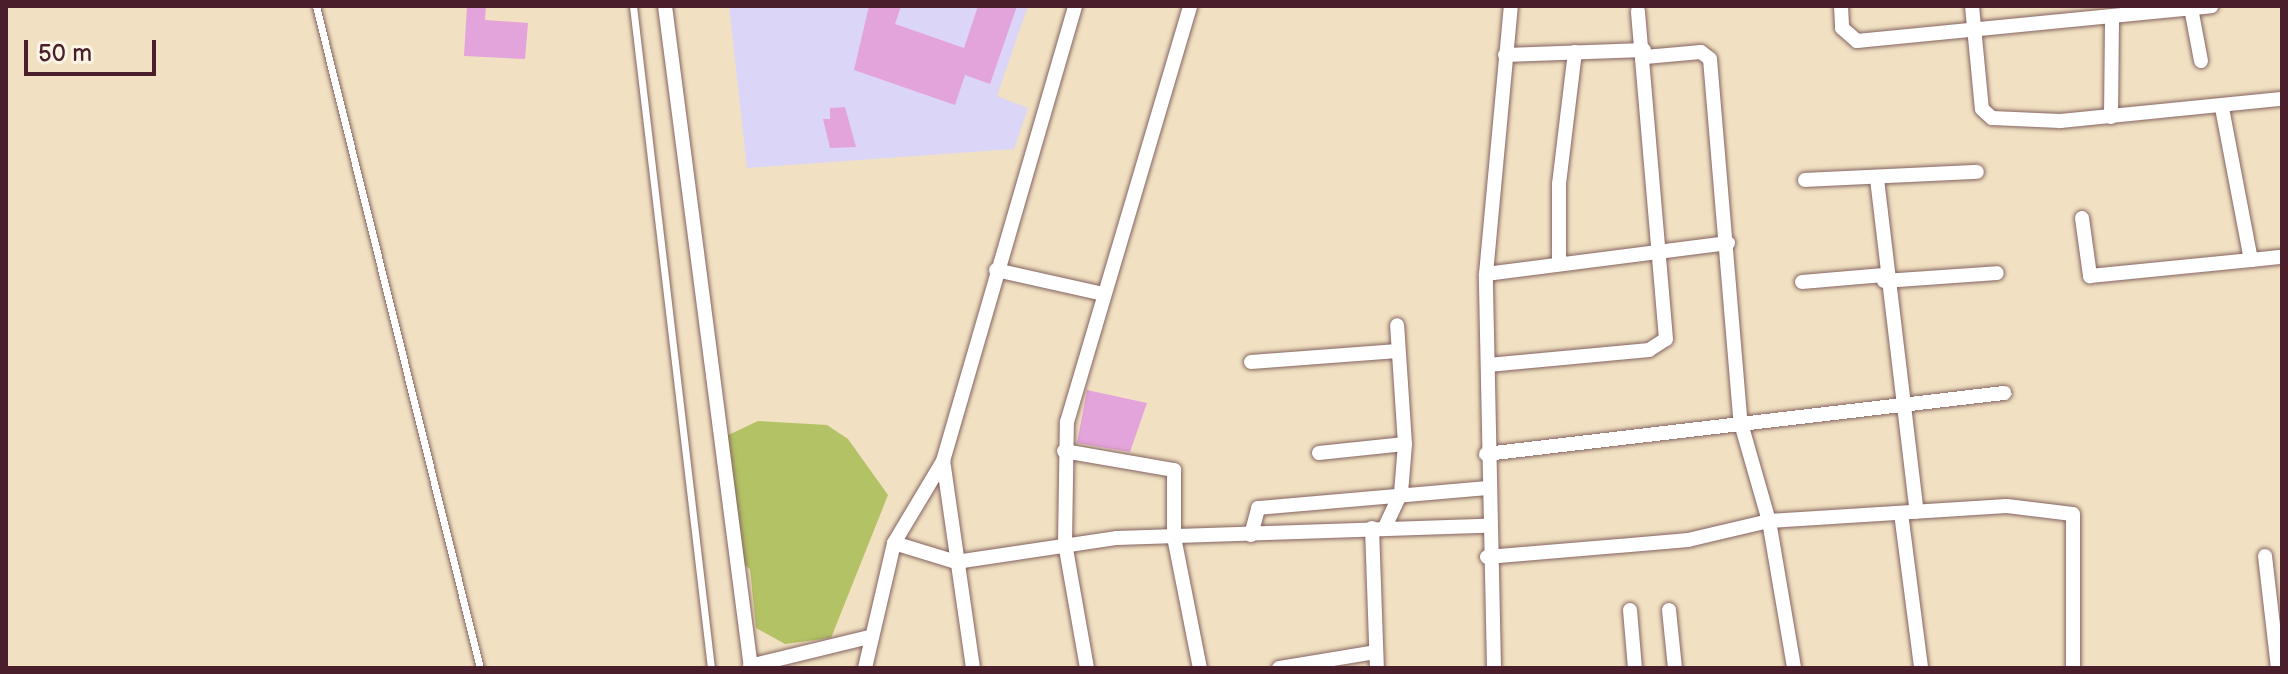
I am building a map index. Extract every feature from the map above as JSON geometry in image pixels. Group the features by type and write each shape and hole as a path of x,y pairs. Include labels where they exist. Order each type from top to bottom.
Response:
{"street":[{"path":"665,6 750,667 869,637"},
{"path":"865,668 869,637 894,543 943,461 1075,6"},
{"path":"1087,668 1065,543 1064,451 1072,395 1190,6"},
{"path":"1494,668 1486,526 1486,274 1511,6"},
{"path":"1841,6 1842,28 1857,41 2112,20 2132,11 2211,6"},
{"path":"1972,6 1984,114 2111,117 2222,108 2282,99"},
{"path":"2191,8 2201,61"},
{"path":"1488,365 1660,348 1666,339 1645,54 1638,11"},
{"path":"2111,117 2112,20"},
{"path":"1559,264 1559,184 1575,52"},
{"path":"1505,55 1701,52 1710,59 1728,243 1740,420 1769,521 1794,668"},
{"path":"2222,108 2251,260"},
{"path":"1805,180 1977,172"},
{"path":"1877,179 1884,278 1917,512"},
{"path":"2082,218 2090,276 2282,257"},
{"path":"1486,274 1662,254 1728,243"},
{"path":"996,270 1103,294"},
{"path":"1802,282 1997,273"},
{"path":"1377,668 1379,527 1401,493 1405,444 1397,325"},
{"path":"1251,362 1398,351"},
{"path":"1486,454 1899,400 2004,393"},
{"path":"1319,453 1405,444"},
{"path":"1064,451 1167,465 1176,476 1174,537 1200,668"},
{"path":"943,461 973,668"},
{"path":"1251,535 1258,508 1401,493 1486,488"},
{"path":"1487,557 1688,540 1769,521 2007,506 2073,514 2073,668"},
{"path":"1901,513 1921,668"},
{"path":"894,543 956,562 1065,543 1379,527 1486,526"},
{"path":"2265,556 2278,668"},
{"path":"1630,610 1635,668"},
{"path":"1669,610 1675,668"},
{"path":"1279,668 1376,652"}],"lane":[{"path":"316,6 480,668"},
{"path":"633,6 711,668"}],"shaded area":[{"path":"729,6 1028,6 997,96 1028,108 1014,149 747,168"}],"green space":[{"path":"758,421 827,425 848,439 888,495 831,638 785,644 756,628 750,569 738,560 722,438"}],"building":[{"path":"467,6 486,6 485,20 528,23 525,59 464,56"},
{"path":"869,6 901,6 895,24 964,48 978,6 1017,6 990,84 965,75 955,105 854,70"},
{"path":"845,107 856,147 830,148 823,119 830,119 830,108"},
{"path":"1087,390 1147,403 1130,452 1077,443"}]}
